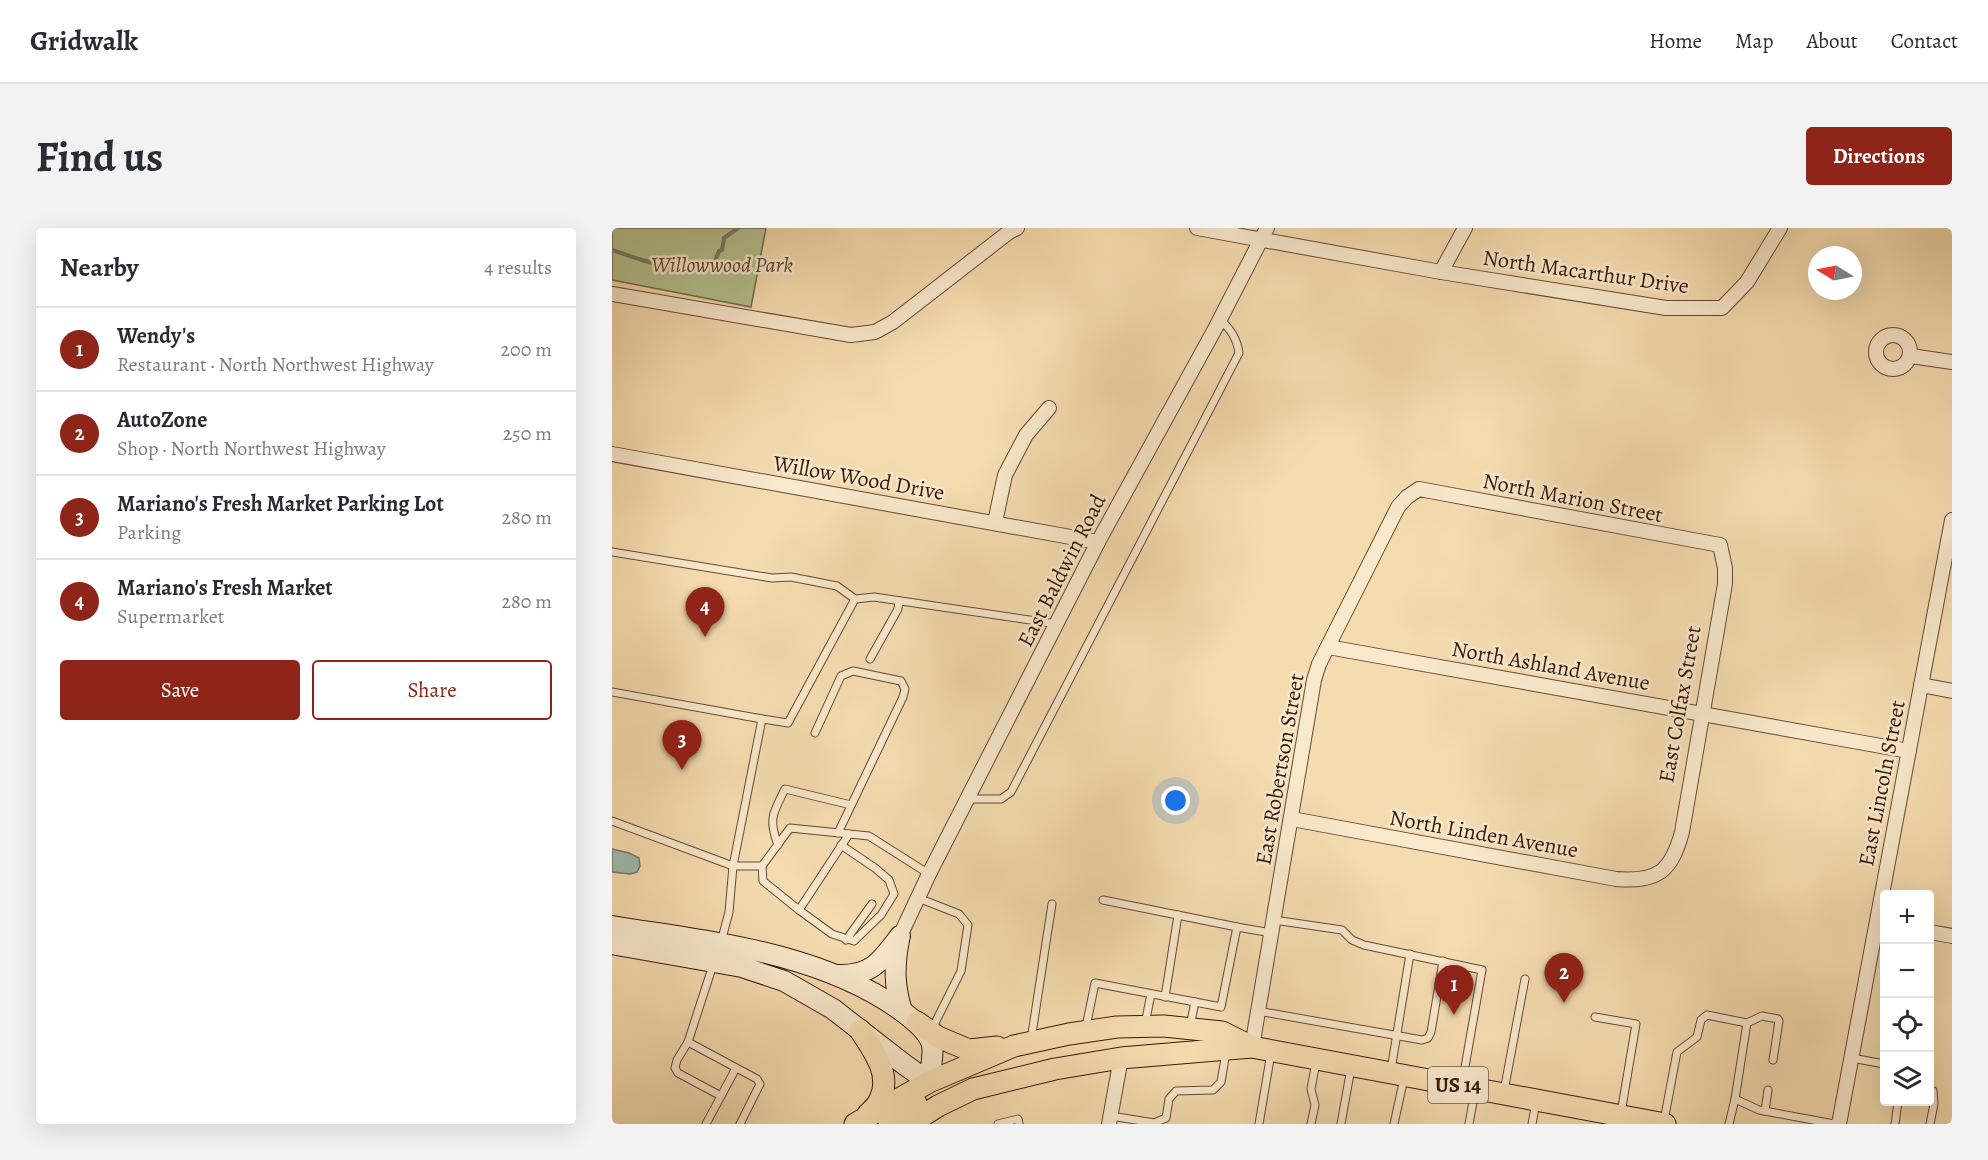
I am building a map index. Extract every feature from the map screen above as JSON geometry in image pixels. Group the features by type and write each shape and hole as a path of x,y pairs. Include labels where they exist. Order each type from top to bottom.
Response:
{"main road":[{"path":"612,926 717,953 742,967 784,981 834,1010 929,1082 972,1089"},
{"path":"835,975 855,975 871,969 900,936"},
{"path":"889,1124 913,1109 929,1082 932,1045 895,981 894,964 900,936"},
{"path":"612,944 676,955 772,954 835,975 881,996 938,1037 969,1050 1030,1042"},
{"name":"US 14","path":"861,1120 929,1082 1014,1046 1085,1031 1117,1027 1164,1026 1222,1032 1262,1049"},
{"path":"860,1029 882,1065 883,1085 880,1100 861,1120"},
{"name":"US 14","path":"910,1124 938,1106 972,1089 1055,1070 1121,1058 1226,1049 1262,1049 1664,1124"}],"street":[{"path":"612,294 851,335 875,332 893,322 1017,228"},
{"name":"North Macarthur Drive","path":"1197,228 1264,234 1441,272 1666,308 1722,308 1747,282 1780,228"},
{"path":"1441,272 1465,228"},
{"name":"East Baldwin Road","path":"900,936 929,874 1098,542 1264,234"},
{"path":"1911,356 1952,362"},
{"path":"994,522 1005,475 1026,435 1048,408"},
{"name":"Willow Wood Drive","path":"612,454 1098,542"},
{"name":"North Marion Street","path":"1419,489 1720,545"},
{"name":"East Robertson Street","path":"1262,1049 1258,1011 1314,680 1328,647 1398,507 1419,489"},
{"name":"East Lincoln Street","path":"1886,890 1952,520"},
{"name":"East Colfax Street","path":"1666,868 1676,852 1682,832 1725,584 1725,567 1720,545"},
{"name":"North Ashland Avenue","path":"1328,647 1909,751"},
{"path":"1921,685 1952,691"},
{"name":"North Linden Avenue","path":"1292,819 1616,879 1651,878 1666,868"},
{"name":"East Lincoln Street","path":"1839,1124 1880,923"},
{"path":"1934,933 1952,936"},
{"path":"1110,1120 1121,1058"}],"lane":[{"path":"968,799 1001,799 1011,792 1239,352 1235,337 1220,319"},
{"path":"612,552 772,578 791,577 837,586 855,599 874,597 1057,624"},
{"path":"612,692 788,723 855,599"},
{"path":"870,659 898,609 899,601"},
{"path":"815,733 841,676 853,671 901,681 905,688 903,697 838,833"},
{"path":"721,1096 678,1073 675,1068 688,1042 729,912 733,866 762,719"},
{"path":"778,845 771,827 774,811 785,789 850,805"},
{"path":"612,821 733,866 762,866"},
{"path":"841,845 889,880 894,894 881,915 854,941 846,940 831,934 763,880 762,866 790,828 869,836 929,874"},
{"path":"799,910 849,834"},
{"path":"883,889 889,880"},
{"path":"917,1021 961,971 968,925 959,914 918,897"},
{"path":"1103,900 1237,927 1273,926 1342,930 1352,940 1364,945 1482,970 1469,1087 1469,1124"},
{"path":"846,940 872,904"},
{"path":"1030,1042 1052,904"},
{"path":"1165,997 1178,915"},
{"path":"1085,1031 1095,983 1221,1007 1237,927"},
{"path":"1394,1124 1397,1074 1396,1037 1410,954"},
{"path":"1258,1011 1422,1040 1428,1038 1431,1032 1443,961"},
{"path":"1504,1094 1525,979"},
{"path":"1144,1027 1151,994"},
{"path":"1190,1029 1195,1002"},
{"path":"1664,1124 1677,1052 1697,1037 1701,1020 1707,1015 1747,1023 1762,1016 1778,1019 1773,1060"},
{"path":"1595,1017 1636,1024 1634,1120"},
{"path":"1729,1124 1747,1023"},
{"path":"688,1042 757,1079 760,1084 740,1124"},
{"path":"1110,1120 1154,1123 1166,1118 1169,1099 1176,1091 1214,1090 1221,1082 1226,1049"},
{"path":"1258,1124 1262,1049"},
{"path":"1852,1058 1880,1063"},
{"path":"1311,1124 1315,1104 1311,1089 1317,1059"},
{"path":"1341,1124 1351,1066"},
{"path":"706,1124 736,1068"},
{"path":"1765,1111 1768,1090"},
{"path":"1532,1124 1536,1100"},
{"path":"1735,1100 1765,1111 1834,1124"},
{"path":"1895,1124 1897,1106"},
{"path":"1930,1124 1934,1106"},
{"path":"998,1124 1018,1119 1019,1124"}],"green space":[{"name":"Willowwood Park","path":"612,228 766,228 751,307 612,280"}],"shaded area":[{"path":"612,849 639,858 640,866 637,872 630,874 612,872"}],"waterway":[{"path":"612,250 662,266 701,269 713,266 719,251 722,250 724,238 738,228"}],"place":[{"name":"Mariano's Fresh Market","path":"705,637"},
{"name":"Mariano's Fresh Market Parking Lot","path":"682,770"},
{"name":"AutoZone","path":"1564,1003"},
{"name":"Wendy's","path":"1454,1015"}]}
